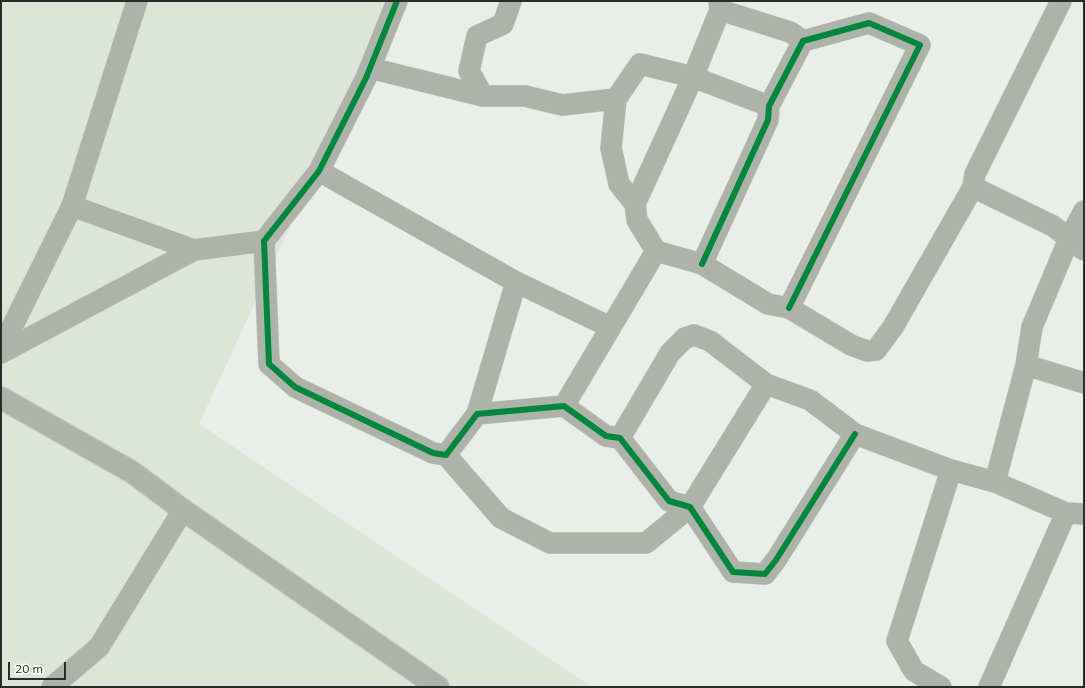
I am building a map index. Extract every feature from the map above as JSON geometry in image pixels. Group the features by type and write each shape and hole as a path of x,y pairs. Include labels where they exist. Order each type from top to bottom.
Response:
{"street":[{"path":"1,349 72,206 137,1"},
{"path":"397,1 370,68 319,171 264,241 269,364 295,387 433,453 446,455 501,518 550,543 646,543 690,507 766,384"},
{"path":"483,96 469,71 477,36 503,24 511,1"},
{"path":"769,106 694,78 640,64 616,99 611,148 619,184 634,204 637,220 656,251 702,264 768,304 789,308 852,345 867,351 876,350 893,327 973,187 975,174 1061,1"},
{"path":"634,204 694,78 719,6 790,32 803,41"},
{"path":"702,264 768,120 769,106 803,41 869,23 920,45 789,308"},
{"path":"370,68 483,96 525,96 562,105 616,99"},
{"path":"319,171 516,282 610,326"},
{"path":"973,187 1053,226 1077,245"},
{"path":"72,206 194,250"},
{"path":"995,482 1026,365 1032,327 1077,245 1084,211"},
{"path":"1,353 194,250 264,241"},
{"path":"564,406 610,326 656,251"},
{"path":"446,455 477,414 516,282"},
{"path":"620,438 670,353 685,338 694,335 710,341 766,384 810,400 855,434 951,470 995,482 1075,514 989,687"},
{"path":"1026,365 1084,383"},
{"path":"1,398 132,472 183,510 438,687"},
{"path":"477,414 564,406 606,436 620,438 669,501 690,507 733,572 765,574 776,560 855,434"},
{"path":"941,687 914,671 897,642 951,470"},
{"path":"52,687 99,647 183,510"}],"shaded area":[{"path":"1,1 394,1 199,424 592,687 1,687"}],"cycle path":[{"path":"397,1 366,78 319,171 264,241 269,364 295,387 433,453 446,455 477,414 564,406 606,436 620,438 669,501 690,507 733,572 765,574 776,560 855,434"},
{"path":"702,264 768,120 769,106 803,41 869,23 920,45 789,308"}]}
